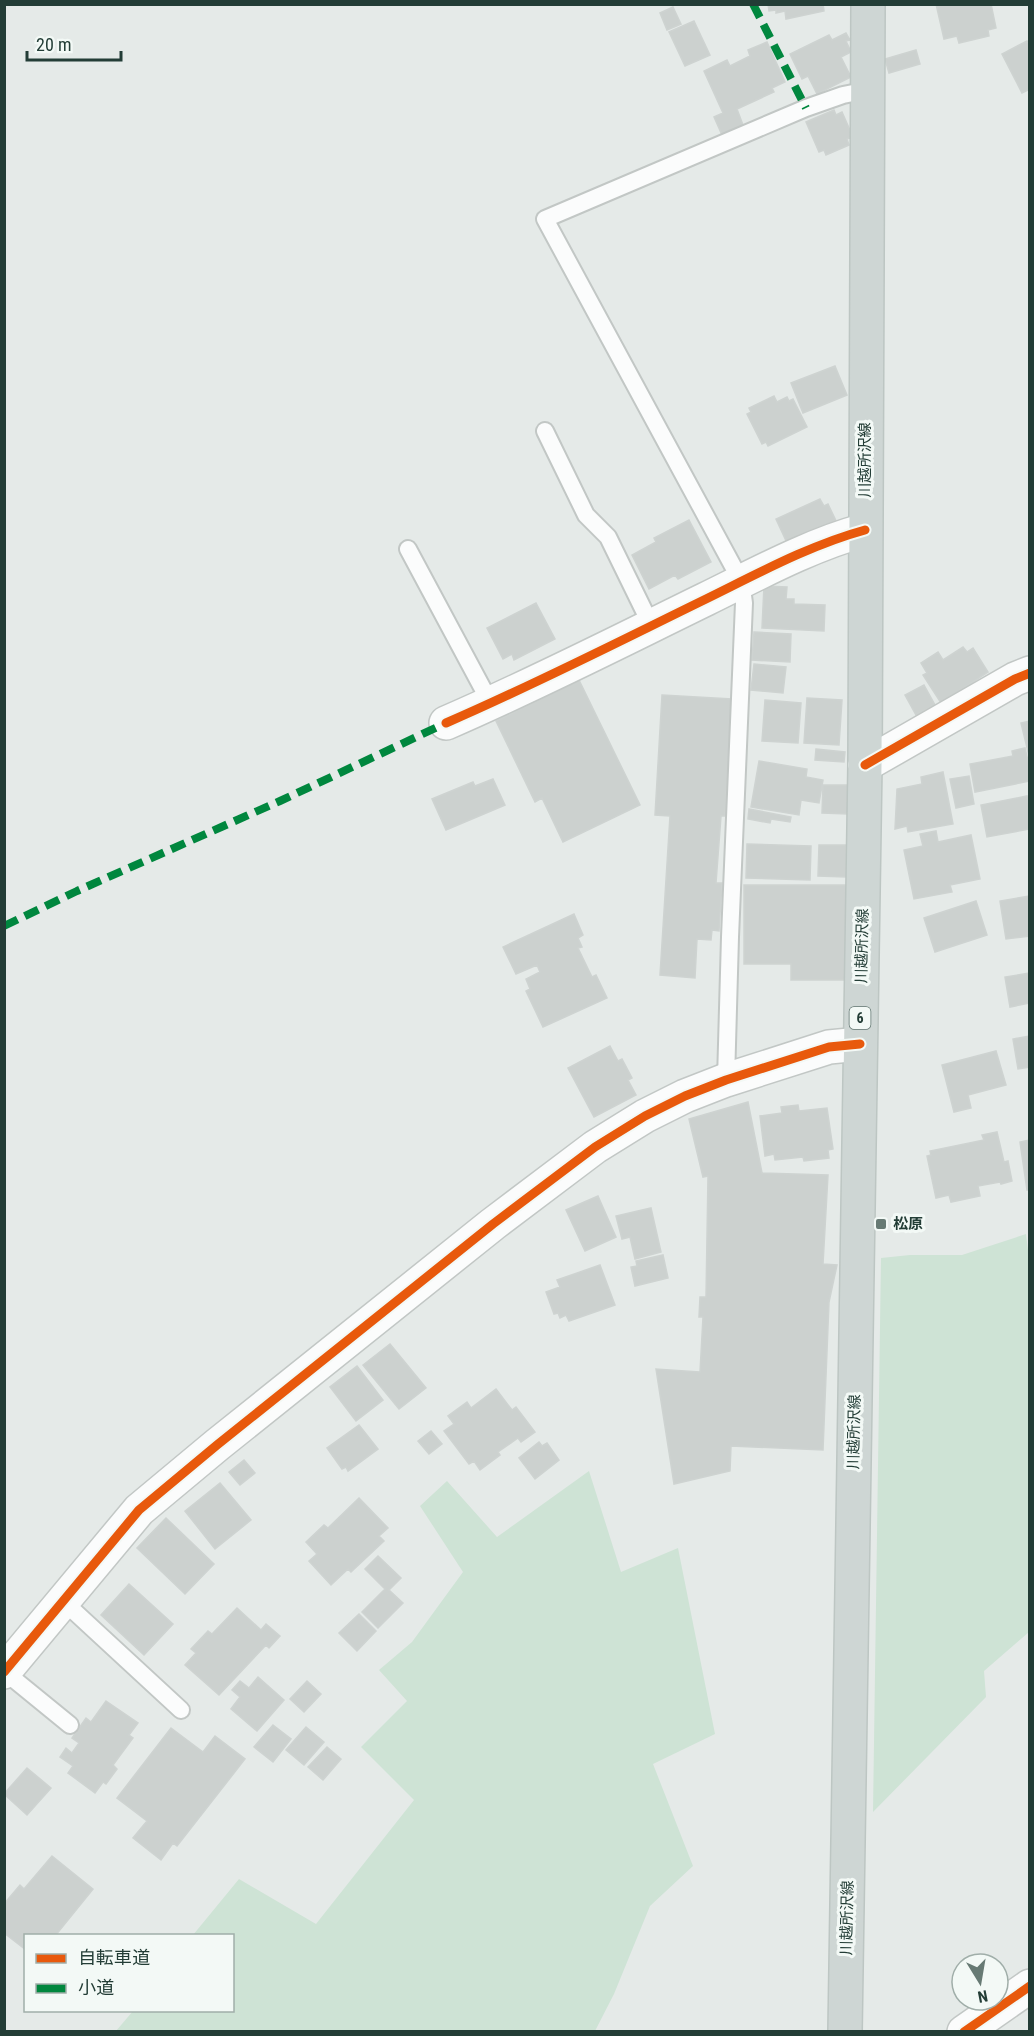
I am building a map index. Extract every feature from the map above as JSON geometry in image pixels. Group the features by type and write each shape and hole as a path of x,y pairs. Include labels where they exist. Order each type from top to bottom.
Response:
{"main road":[{"name":"川越所沢線","path":"845,2031 865,765 868,4"}],"street":[{"path":"446,723 491,704 741,581 839,537 865,530"},
{"path":"865,765 1029,673"},
{"path":"4,1672 139,1510 493,1224 595,1147 645,1116 685,1096 726,1080 829,1047 860,1044"},
{"path":"964,2031 1029,1986"}],"lane":[{"path":"726,1080 730,925 744,603 741,581 545,219 806,108 843,94 868,90"},
{"path":"545,431 586,515 608,537 651,626"},
{"path":"408,549 491,704"},
{"path":"63,1600 181,1710"},
{"path":"4,1672 70,1725"}],"green space":[{"path":"1026,1234 1030,1267 1029,1632 984,1671 986,1697 873,1812 881,1258 910,1255 962,1255"},
{"path":"589,1471 621,1572 678,1548 715,1734 653,1764 693,1866 650,1906 614,1994 595,2031 116,2031 132,2012 234,2012 234,1934 194,1934 239,1879 316,1924 414,1800 361,1747 407,1701 379,1670 412,1642 463,1572 420,1506 447,1481 497,1537"}],"building":[{"path":"768,4 823,4 824,11 786,19 785,11 776,13 776,10 769,11"},
{"path":"936,4 991,4 996,28 988,30 989,36 959,43 957,36 944,39"},
{"path":"673,7 681,24 667,30 660,13"},
{"path":"694,21 710,55 685,66 669,32"},
{"path":"846,33 850,40 846,41 851,52 841,57 851,77 817,94 808,76 802,79 790,54 829,35 832,40"},
{"path":"1027,41 1030,46 1030,89 1022,93 1002,54"},
{"path":"767,42 785,82 772,88 774,92 737,109 743,125 722,135 714,117 723,113 704,71 727,60 730,66 750,56 748,50"},
{"path":"916,50 920,64 889,73 885,59"},
{"path":"834,110 836,115 842,112 853,137 847,139 849,145 826,155 824,150 819,152 806,122"},
{"path":"835,366 847,395 803,413 791,383"},
{"path":"774,396 777,402 787,397 789,401 793,399 807,427 768,446 766,442 762,444 747,414 751,412 749,408"},
{"path":"820,499 824,506 828,504 837,523 788,545 776,519"},
{"path":"689,520 711,562 678,579 675,575 649,589 632,555 656,542 654,538"},
{"path":"764,586 787,587 786,599 794,599 794,604 825,605 824,631 762,628"},
{"path":"536,603 555,639 514,660 512,654 503,659 487,628"},
{"path":"754,632 791,634 790,662 752,660"},
{"path":"963,647 967,652 973,648 988,672 941,703 923,675 927,673 921,663 938,652 943,660"},
{"path":"754,664 786,667 783,693 751,690"},
{"path":"579,680 640,805 563,842 542,798 535,802 496,721"},
{"path":"924,685 935,705 916,715 905,695"},
{"path":"662,695 732,699 725,816 721,816 716,883 722,883 719,931 712,930 711,940 697,939 695,978 660,975 670,816 655,815"},
{"path":"807,698 842,700 839,745 804,743"},
{"path":"765,700 801,703 798,743 762,741"},
{"path":"1030,721 1030,756 1029,756 1021,723"},
{"path":"1025,748 1030,781 975,792 970,764 1013,756 1012,751"},
{"path":"816,749 845,752 844,762 815,760"},
{"path":"759,761 807,769 806,777 823,780 819,803 801,800 799,815 751,807"},
{"path":"943,772 953,824 908,832 907,826 895,829 897,789 922,784 921,777"},
{"path":"969,776 974,804 956,808 950,779"},
{"path":"493,779 505,805 446,830 432,799 473,782 475,786"},
{"path":"823,785 849,785 848,814 822,813"},
{"path":"1027,796 1030,829 987,837 981,805"},
{"path":"749,809 791,817 790,822 771,819 770,823 748,819"},
{"path":"936,831 938,842 971,835 980,879 950,885 952,892 914,899 904,850 923,846 920,834"},
{"path":"747,844 811,846 810,880 746,878"},
{"path":"819,845 846,845 846,877 818,876"},
{"path":"744,885 846,885 846,980 791,980 791,964 744,964"},
{"path":"1030,896 1030,936 1006,939 1000,901"},
{"path":"976,901 987,935 935,952 924,918"},
{"path":"574,914 583,935 578,938 582,947 578,948 592,977 596,975 607,998 543,1027 526,991 530,989 526,979 540,972 537,965 516,974 503,947"},
{"path":"1030,973 1030,1003 1010,1007 1005,977"},
{"path":"1030,1036 1030,1067 1018,1069 1013,1039"},
{"path":"610,1046 618,1061 622,1059 632,1078 628,1080 636,1095 594,1117 568,1068"},
{"path":"996,1051 1006,1085 968,1095 971,1108 954,1112 942,1065"},
{"path":"748,1102 762,1173 828,1175 823,1264 837,1265 829,1302 823,1450 731,1446 730,1471 674,1484 656,1369 700,1372 703,1317 699,1317 700,1297 706,1297 708,1176 703,1177 689,1119"},
{"path":"798,1105 799,1111 827,1108 833,1149 828,1150 829,1158 804,1161 803,1157 775,1160 774,1154 765,1156 760,1116 782,1113 781,1107"},
{"path":"997,1132 1004,1162 1008,1161 1012,1181 978,1186 980,1196 951,1202 949,1195 936,1198 927,1156 931,1155 930,1151 984,1140 982,1135"},
{"path":"1030,1140 1030,1190 1027,1190 1020,1142"},
{"path":"598,1196 616,1237 585,1251 566,1210"},
{"path":"651,1208 661,1252 635,1259 630,1237 622,1239 616,1216"},
{"path":"663,1255 668,1278 635,1286 631,1267 637,1266 636,1261"},
{"path":"600,1265 615,1305 569,1321 566,1315 560,1318 558,1313 554,1314 546,1292 560,1287 557,1280"},
{"path":"390,1344 426,1388 399,1409 363,1365"},
{"path":"357,1366 383,1400 356,1421 330,1387"},
{"path":"496,1389 512,1410 516,1407 535,1432 521,1442 518,1438 498,1452 500,1455 480,1470 474,1461 469,1464 444,1431 454,1424 448,1416 467,1402 471,1408"},
{"path":"359,1425 378,1449 348,1471 346,1467 342,1469 327,1448"},
{"path":"431,1431 442,1444 429,1454 418,1441"},
{"path":"539,1442 542,1446 547,1443 559,1460 535,1479 519,1458"},
{"path":"244,1460 255,1473 240,1485 229,1472"},
{"path":"220,1483 251,1520 215,1549 185,1511"},
{"path":"359,1498 388,1528 379,1536 384,1541 351,1572 348,1569 331,1585 309,1561 317,1554 306,1542 324,1525 328,1528"},
{"path":"166,1518 214,1564 185,1594 137,1548"},
{"path":"378,1556 401,1578 389,1590 403,1603 378,1628 362,1612 385,1589 365,1569"},
{"path":"129,1584 173,1624 144,1655 101,1615"},
{"path":"237,1608 261,1630 266,1624 280,1636 269,1648 266,1645 219,1695 185,1665 196,1653 191,1649 208,1631 212,1634"},
{"path":"359,1614 376,1631 357,1651 339,1633"},
{"path":"258,1677 284,1700 257,1731 231,1709 240,1697 232,1690 240,1681 249,1688"},
{"path":"307,1681 321,1694 304,1712 290,1699"},
{"path":"106,1701 138,1723 129,1735 133,1738 113,1765 117,1769 106,1784 103,1782 95,1793 68,1773 73,1766 60,1757 66,1748 72,1753 79,1743 72,1738 86,1718 91,1722"},
{"path":"273,1725 291,1739 273,1762 254,1747"},
{"path":"306,1727 324,1742 304,1765 286,1750"},
{"path":"171,1728 203,1752 215,1736 245,1759 177,1846 173,1843 161,1860 133,1838 147,1821 117,1798"},
{"path":"327,1747 341,1759 323,1780 308,1767"},
{"path":"27,1768 51,1788 27,1815 4,1794"},
{"path":"52,1856 93,1889 57,1934 24,1934 24,1948 4,1933 4,1914 6,1912 4,1904 20,1885 24,1889"}],"marked path":[{"path":"753,4 806,108"},
{"path":"4,926 446,723"}],"cycle path":[{"path":"446,723 784,561 844,536 865,530"},
{"path":"865,765 1015,679 1030,673"},
{"path":"4,1672 139,1510 493,1224 595,1147 645,1116 685,1096 726,1080 829,1047 860,1044"},
{"path":"964,2032 1030,1986"}],"place":[{"name":"松原","path":"881,1224"}]}
